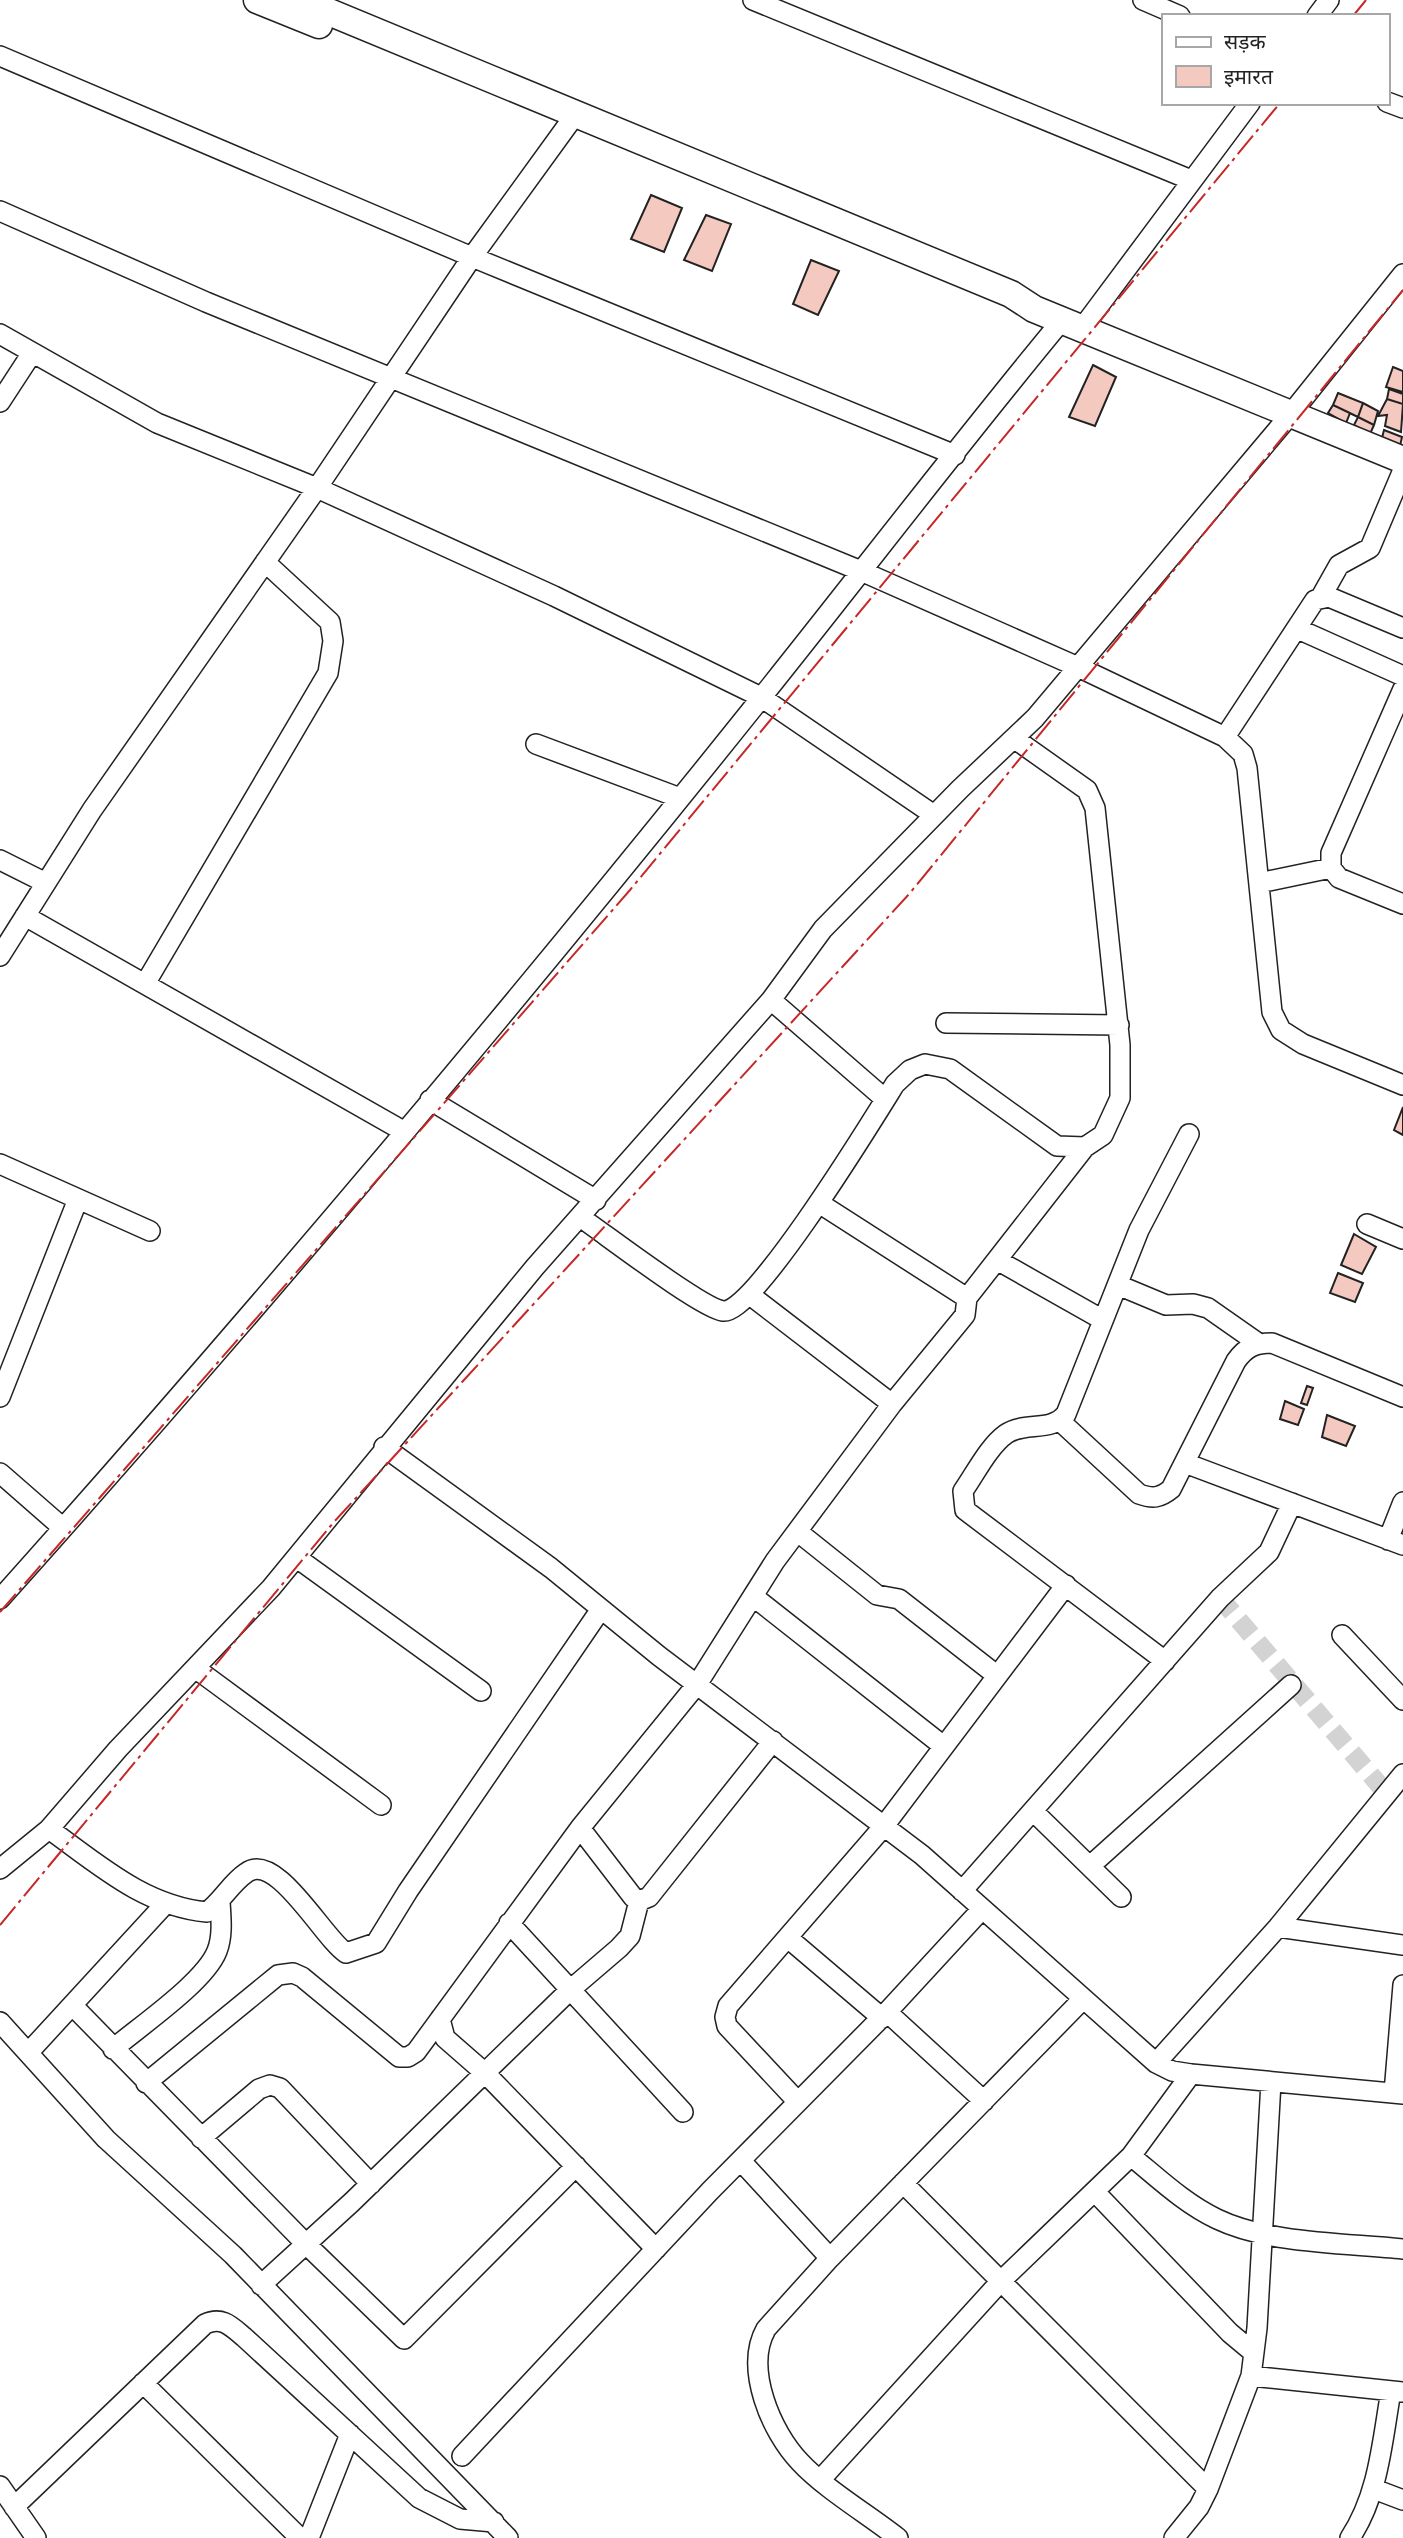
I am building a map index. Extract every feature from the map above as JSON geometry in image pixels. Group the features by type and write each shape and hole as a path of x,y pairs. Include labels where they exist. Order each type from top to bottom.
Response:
{"street":[{"path":"257,0 570,122"},
{"path":"300,0 570,122 1011,312 1034,309 1073,323 1403,460"},
{"path":"753,0 1191,180"},
{"path":"1143,0 1175,14"},
{"path":"0,56 472,257 956,455"},
{"path":"0,1599 193,1383 405,1132 680,798 956,455 1073,323 1191,180 1248,105"},
{"path":"0,956 92,810 317,488 472,257 570,122"},
{"path":"0,211 206,302 861,571 1078,667 1224,737 1242,754 1247,768 1272,1012 1281,1030 1303,1044 1403,1085"},
{"path":"0,1869 49,1829 118,1749 297,1558 341,1507 384,1447 580,1217 771,1000 823,929 934,815 1015,739 1290,415 1403,274"},
{"path":"0,334 157,423 317,488 554,596 761,697 934,815"},
{"path":"0,401 32,353"},
{"path":"1321,597 1339,565 1370,548 1403,470"},
{"path":"145,984 328,673 333,641 330,622 265,562"},
{"path":"1224,737 1315,600 1329,597 1403,628"},
{"path":"1298,629 1403,676"},
{"path":"1403,689 1332,853 1331,868 1339,878 1403,904"},
{"path":"146,2083 278,1975 285,1973 302,1977 399,2057 408,2057 416,2052 580,1828 698,1683 797,1532 892,1404 965,1315 967,1298 1085,1147 1103,1135 1120,1098 1119,1025 1095,808 1087,790 1015,739"},
{"path":"536,744 680,798"},
{"path":"0,860 46,883"},
{"path":"1259,883 1331,868"},
{"path":"26,916 405,1132"},
{"path":"771,1000 885,1099"},
{"path":"946,1023 1119,1025"},
{"path":"580,1217 684,1289 723,1311 734,1310 750,1295 819,1203 885,1099 910,1070 925,1064 950,1069 1057,1146 1085,1147"},
{"path":"430,1100 596,1200"},
{"path":"1165,1661 965,1510 961,1501 963,1491 1004,1436 1027,1426 1052,1425 1060,1422 1066,1415 1139,1230 1189,1134"},
{"path":"0,1164 150,1231"},
{"path":"0,1398 78,1199"},
{"path":"819,1203 967,1298"},
{"path":"1367,1224 1403,1239"},
{"path":"997,1260 1103,1320"},
{"path":"1118,1285 1166,1305 1194,1304 1208,1308 1258,1343"},
{"path":"750,1295 892,1404"},
{"path":"1060,1422 1139,1494 1151,1498 1162,1496 1171,1489 1236,1361 1244,1349 1258,1343 1272,1343 1403,1397"},
{"path":"384,1447 551,1568 884,1826 962,1891 1156,2063 1172,2071 1191,2074 1398,2094 1403,1985"},
{"path":"1185,1463 1396,1543 1403,1502"},
{"path":"0,1473 64,1528"},
{"path":"962,1891 1220,1598 1269,1552 1292,1503"},
{"path":"797,1532 877,1595 899,1599 995,1674"},
{"path":"297,1558 481,1691"},
{"path":"799,2102 727,2026 725,2017 728,2006 884,1826 995,1674 1066,1585"},
{"path":"754,1597 942,1745"},
{"path":"49,1829 145,1896 207,1912 220,1902 246,1873 257,1867 269,1870 307,1908 334,1945 345,1953 357,1952 376,1943 408,1891 601,1609"},
{"path":"1342,1635 1403,1700"},
{"path":"195,1668 381,1805"},
{"path":"1090,1866 1291,1685"},
{"path":"639,1901 649,1897 774,1741"},
{"path":"1156,2063 1395,1795 1403,1774"},
{"path":"1033,1811 1121,1897"},
{"path":"580,1828 633,1897 639,1901"},
{"path":"261,2285 371,2184 570,1990 630,1936 639,1901"},
{"path":"113,2049 199,1977 216,1954 221,1938 220,1902"},
{"path":"28,2053 166,1903"},
{"path":"462,2456 656,2249 885,2015 982,1909"},
{"path":"509,1923 683,2112"},
{"path":"1278,1927 1403,1945"},
{"path":"788,1938 885,2015 984,2101"},
{"path":"898,2538 800,2463 785,2442 757,2379 759,2341 766,2329 830,2258 1083,1999"},
{"path":"72,2005 306,2244 404,2339 576,2166"},
{"path":"440,2019 445,2038 485,2073 656,2249"},
{"path":"0,2022 106,2139 233,2255 508,2538"},
{"path":"821,2479 1001,2281 1096,2193 1131,2156 1191,2074"},
{"path":"1174,2538 1199,2507 1251,2376 1271,2082"},
{"path":"201,2138 259,2089 270,2085 280,2088 371,2184"},
{"path":"1131,2156 1186,2201 1219,2220 1261,2234 1403,2249"},
{"path":"741,2161 830,2258"},
{"path":"903,2183 1208,2488"},
{"path":"1096,2193 1230,2333 1254,2353"},
{"path":"14,2507 205,2324 225,2321 419,2498 460,2519 494,2522"},
{"path":"1251,2376 1397,2392 1374,2489 1364,2517 1350,2538"},
{"path":"143,2384 300,2538"},
{"path":"309,2538 350,2434"},
{"path":"0,2486 36,2538"},
{"path":"1374,2489 1403,2500"}],"building":[{"path":"651,195 682,208 664,252 631,239"},
{"path":"706,215 731,224 712,271 684,260"},
{"path":"811,260 839,271 818,315 793,304"},
{"path":"1093,365 1116,377 1095,426 1069,417"},
{"path":"1393,367 1403,371 1403,392 1386,387"},
{"path":"1389,389 1403,394 1403,404 1387,399"},
{"path":"1338,393 1363,403 1358,417 1333,405"},
{"path":"1387,399 1403,404 1401,432 1385,426 1387,415 1378,416"},
{"path":"1363,403 1378,411 1374,425 1358,417"},
{"path":"1333,405 1350,413 1346,423 1328,413"},
{"path":"1358,417 1374,425 1370,434 1354,425"},
{"path":"1384,430 1402,437 1400,446 1382,438"},
{"path":"1403,1107 1403,1135 1394,1130"},
{"path":"1354,1234 1376,1247 1362,1274 1341,1265"},
{"path":"1338,1273 1363,1283 1355,1302 1330,1293"},
{"path":"1307,1386 1313,1388 1307,1405 1301,1403"},
{"path":"1285,1401 1304,1409 1298,1425 1280,1419"},
{"path":"1327,1415 1355,1426 1346,1446 1322,1437"}],"tunnel":[{"path":"1220,1598 1387,1794"}],"power":[{"path":"1355,14 1366,0"},
{"path":"0,1612 630,890 1278,105"},
{"path":"0,1925 333,1523 910,893 1403,290"}]}
